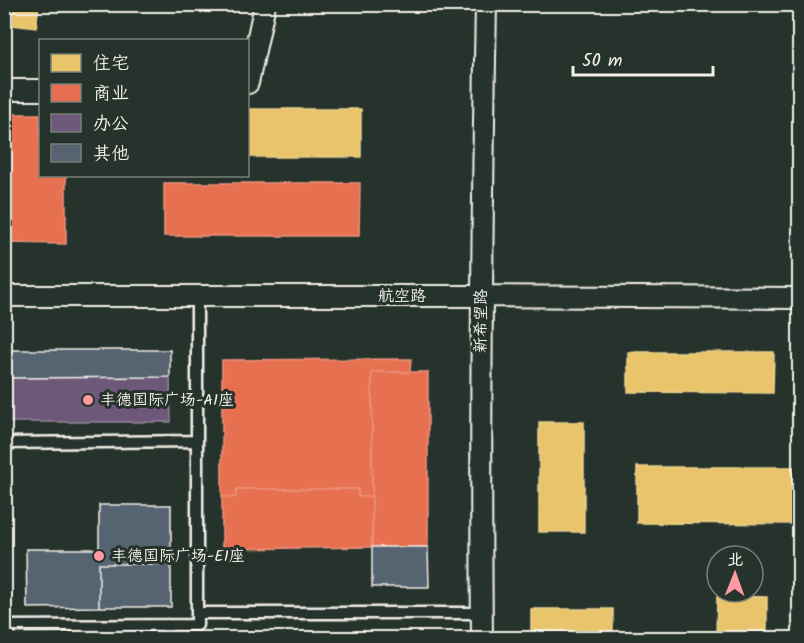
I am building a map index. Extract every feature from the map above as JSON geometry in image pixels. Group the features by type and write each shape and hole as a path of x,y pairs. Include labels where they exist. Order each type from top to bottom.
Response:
{"street":[{"path":"249,78 265,4"},
{"name":"新希望路","path":"482,639 481,296 486,4"},
{"path":"4,90 39,90"},
{"name":"航空路","path":"4,296 800,298"}],"lane":[{"path":"4,626 197,625 197,297"},
{"path":"4,443 197,441"},
{"path":"197,613 482,613"},
{"path":"167,625 167,639"}],"building: 住宅":[{"path":"4,4 39,4 36,28 4,24"},
{"path":"249,109 361,109 361,157 249,157"},
{"path":"798,349 800,349 800,389 798,389"},
{"path":"628,352 774,352 773,393 628,392"},
{"path":"539,422 584,422 584,532 539,532"},
{"path":"637,467 799,467 798,524 637,523"},
{"path":"765,597 767,597 767,637 800,638 716,638 717,604 765,604"},
{"path":"531,609 613,609 613,638 531,638"}],"building: 商业":[{"path":"9,114 39,114 39,177 66,177 66,244 8,243"},
{"path":"164,183 360,183 359,236 164,236"},
{"path":"411,359 410,372 372,372 372,496 358,497 358,489 236,489 236,497 222,497 222,360"},
{"path":"372,372 428,372 428,547 372,547"},
{"path":"236,489 358,489 358,497 372,496 372,547 222,549 222,497 236,497"}],"building: 办公":[{"name":"丰德国际广场-A1座","path":"170,377 171,422 4,422 4,378"}],"building: 其他":[{"path":"4,350 170,350 170,377 4,378"},
{"name":"丰德国际广场-E1座","path":"99,505 171,505 171,564 99,564 99,607 27,608 26,549 99,549"},
{"path":"372,547 428,547 429,587 372,587"},
{"path":"99,564 171,564 171,607 99,607"}],"place":[{"name":"丰德国际广场-A1座","path":"88,400"},
{"name":"丰德国际广场-E1座","path":"99,556"}]}
